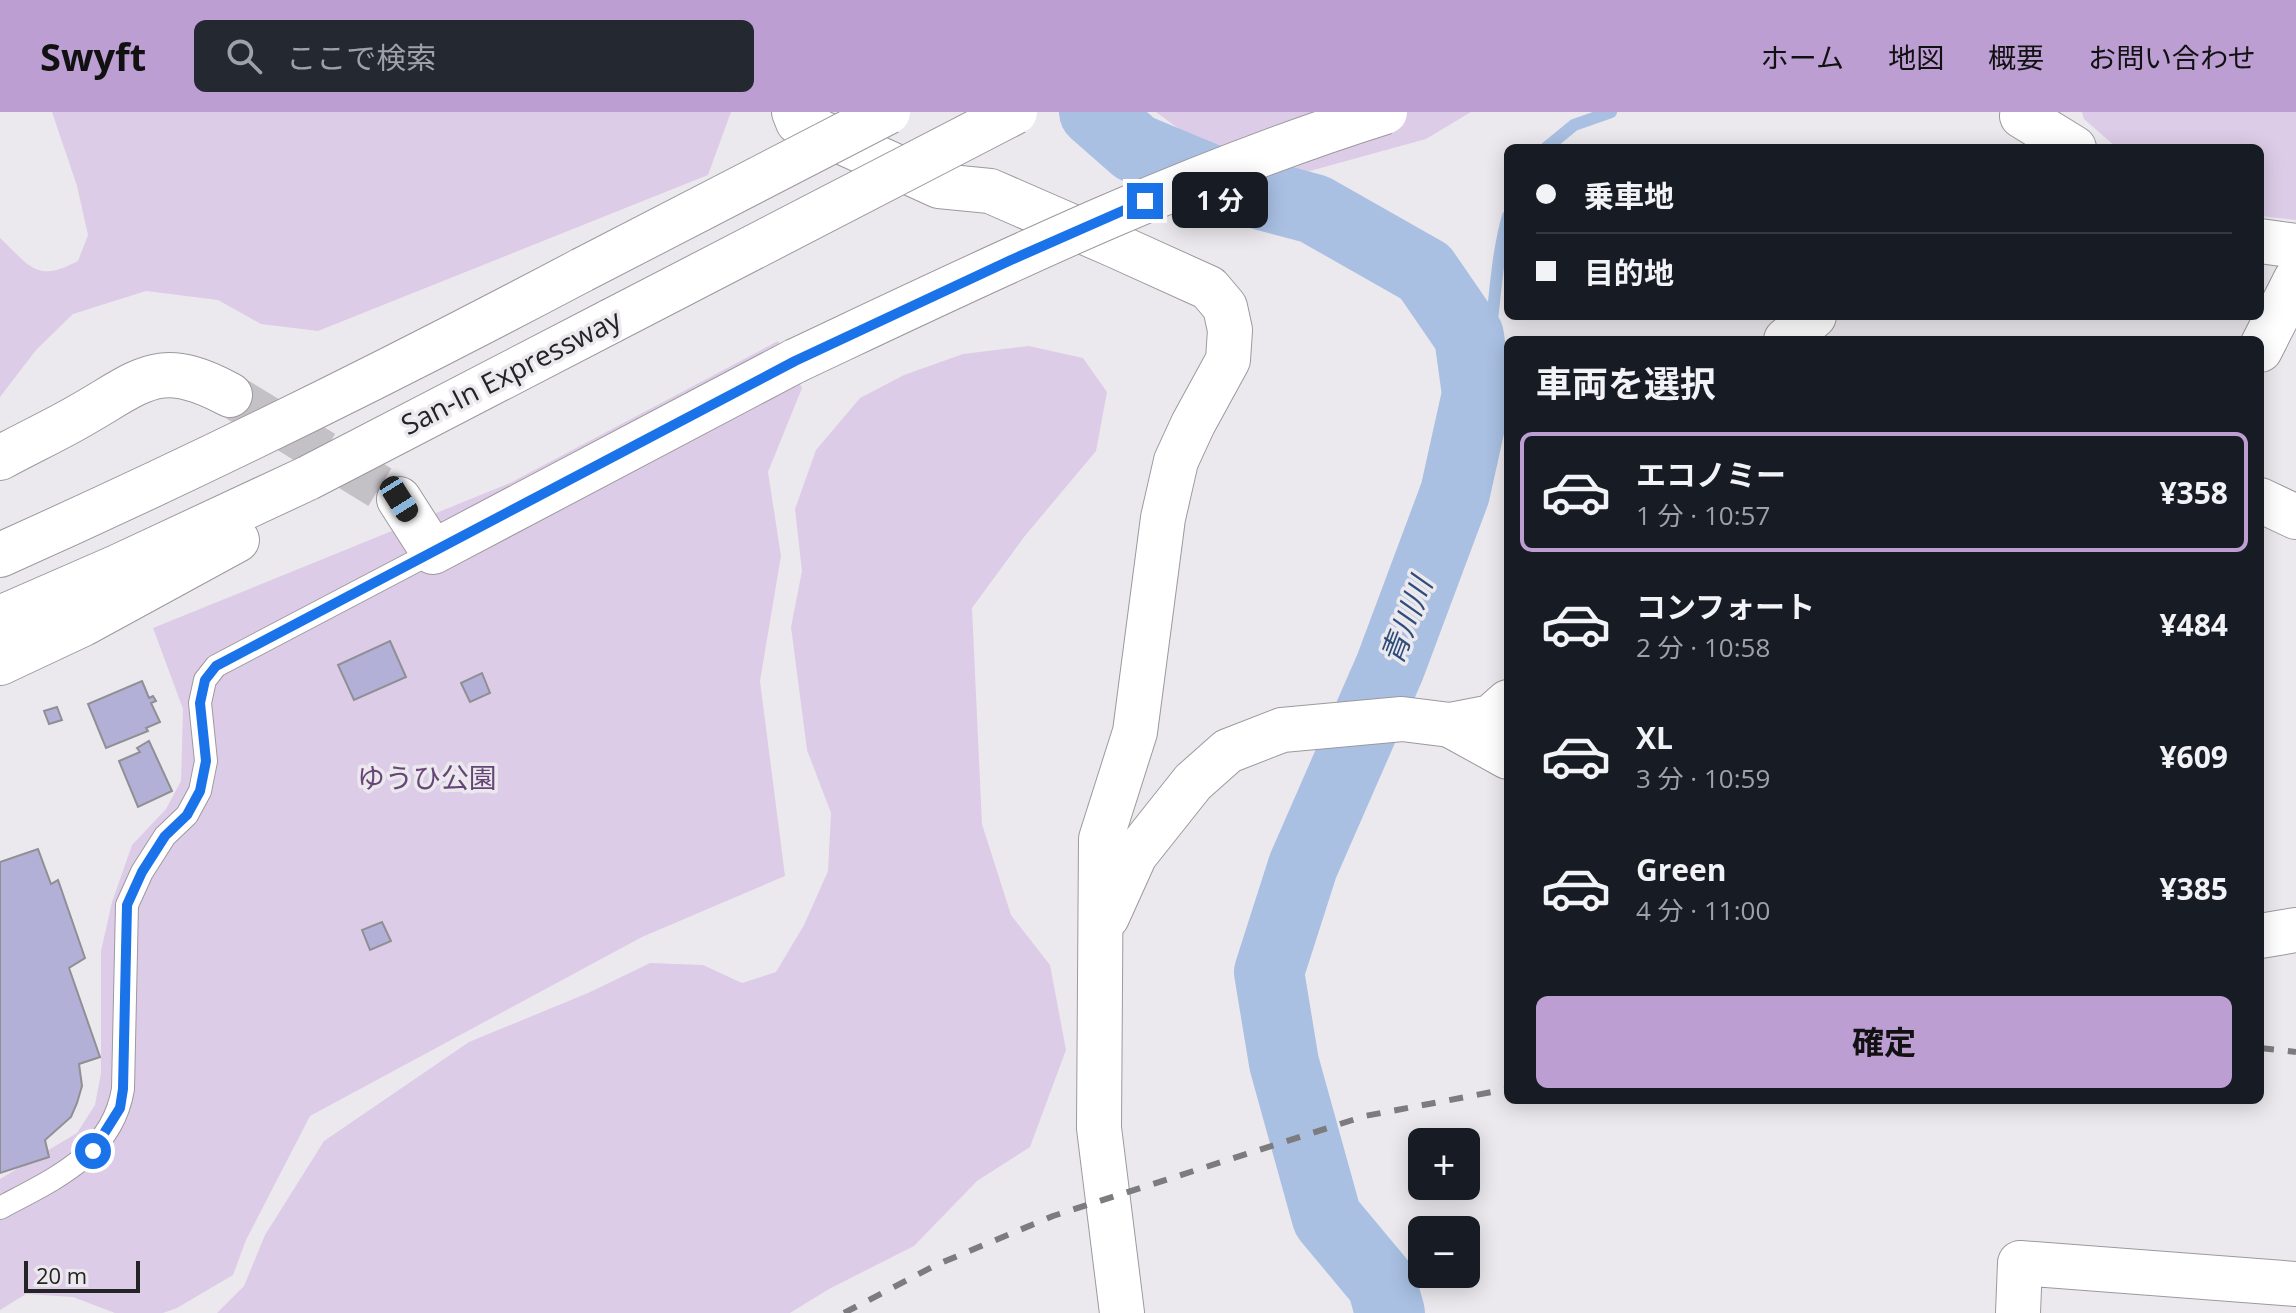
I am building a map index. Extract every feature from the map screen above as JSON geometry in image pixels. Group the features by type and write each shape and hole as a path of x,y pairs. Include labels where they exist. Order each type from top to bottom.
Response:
{"main road":[{"path":"794,112 798,122 939,186 990,191 1174,271 1209,288 1225,307 1230,330 1228,360 1176,461 1163,518 1135,732 1101,839 1099,1128 1122,1313"},
{"name":"San-In Expressway","path":"0,555 101,510 426,352 888,112"},
{"name":"San-In Expressway","path":"0,618 308,478 1015,112"},
{"path":"399,499 433,552 795,361 1011,260 1226,166 1385,112"},
{"path":"2017,125 2064,144"},
{"path":"2264,242 2296,246"},
{"path":"2264,342 2296,279"},
{"path":"1791,336 1809,320"},
{"path":"0,663 95,618 294,508 568,342"},
{"path":"0,458 83,414 129,385 163,374 199,378 230,395"},
{"path":"2264,502 2296,517"},
{"path":"1101,930 1135,855 1193,782 1228,751 1282,730 1402,719 1450,725 1491,717 1504,706"},
{"path":"1450,725 1504,755"},
{"path":"2264,935 2296,930"},
{"path":"2018,1313 2020,1263 2296,1284"}],"lane":[{"path":"0,1208 72,1169 93,1151 120,1108 127,905 142,872 165,836 187,815 200,791 206,761 200,703 205,680 216,666 433,552"}],"green space":[{"path":"52,112 731,112 708,175 318,331 261,324 218,300 146,291 73,314 36,350 0,397 0,238 27,264 35,269 52,271 78,261 88,235 77,186"},
{"path":"1156,112 1471,112 1426,139 1299,174 1195,146"},
{"path":"2082,112 2296,112 2296,220 2264,216 2264,144 2112,144 2084,119"},
{"name":"ゆうひ公園","path":"778,341 802,388 768,472 781,556 760,681 785,876 642,937 310,1116 246,1240 233,1275 177,1308 163,1313 115,1313 73,1297 26,1294 0,1310 0,1179 77,1133 95,1105 101,1073 101,951 112,902 132,845 166,809 181,781 183,709 153,628 510,483"},
{"path":"1029,346 1083,358 1107,392 1096,451 1024,537 972,608 982,824 1011,915 1050,965 1066,1050 1030,1147 977,1181 914,1246 829,1289 790,1313 217,1313 244,1286 265,1235 324,1141 469,1042 588,993 650,963 703,965 742,983 776,972 804,925 828,871 831,813 807,750 791,627 802,571 795,509 816,450 860,398 904,375 963,354"}],"building":[{"path":"390,641 406,677 354,700 338,665"},
{"path":"482,673 490,693 470,702 461,683"},
{"path":"142,681 149,698 153,696 156,701 151,703 160,722 146,728 148,731 106,748 88,704"},
{"path":"57,707 62,720 49,724 44,711"},
{"path":"149,741 172,791 138,807 119,761 140,752 137,748"},
{"path":"38,849 51,884 58,880 85,958 69,968 100,1057 79,1064 82,1086 77,1103 71,1117 45,1140 49,1157 0,1173 0,862"},
{"path":"382,922 391,941 370,950 362,930"}],"waterway":[{"name":"青川川","path":"1094,112 1135,148 1224,185 1314,209 1425,272 1469,336 1477,394 1455,493 1390,667 1303,866 1269,972 1284,1063 1327,1218 1382,1284 1390,1313"},
{"path":"1551,144 1574,125 1611,112"},
{"path":"1477,394 1488,350 1504,234"}],"tunnel":[{"path":"230,395 399,499"}],"railway":[{"path":"2264,1048 2296,1052"},
{"path":"844,1313 936,1265 1053,1216 1365,1116 1504,1090"}],"route":[{"path":"93,1151 111,1127 120,1108 123,1089 127,905 142,872 165,836 187,815 200,791 206,761 200,703 205,680 216,666 795,361 1145,201"}]}
